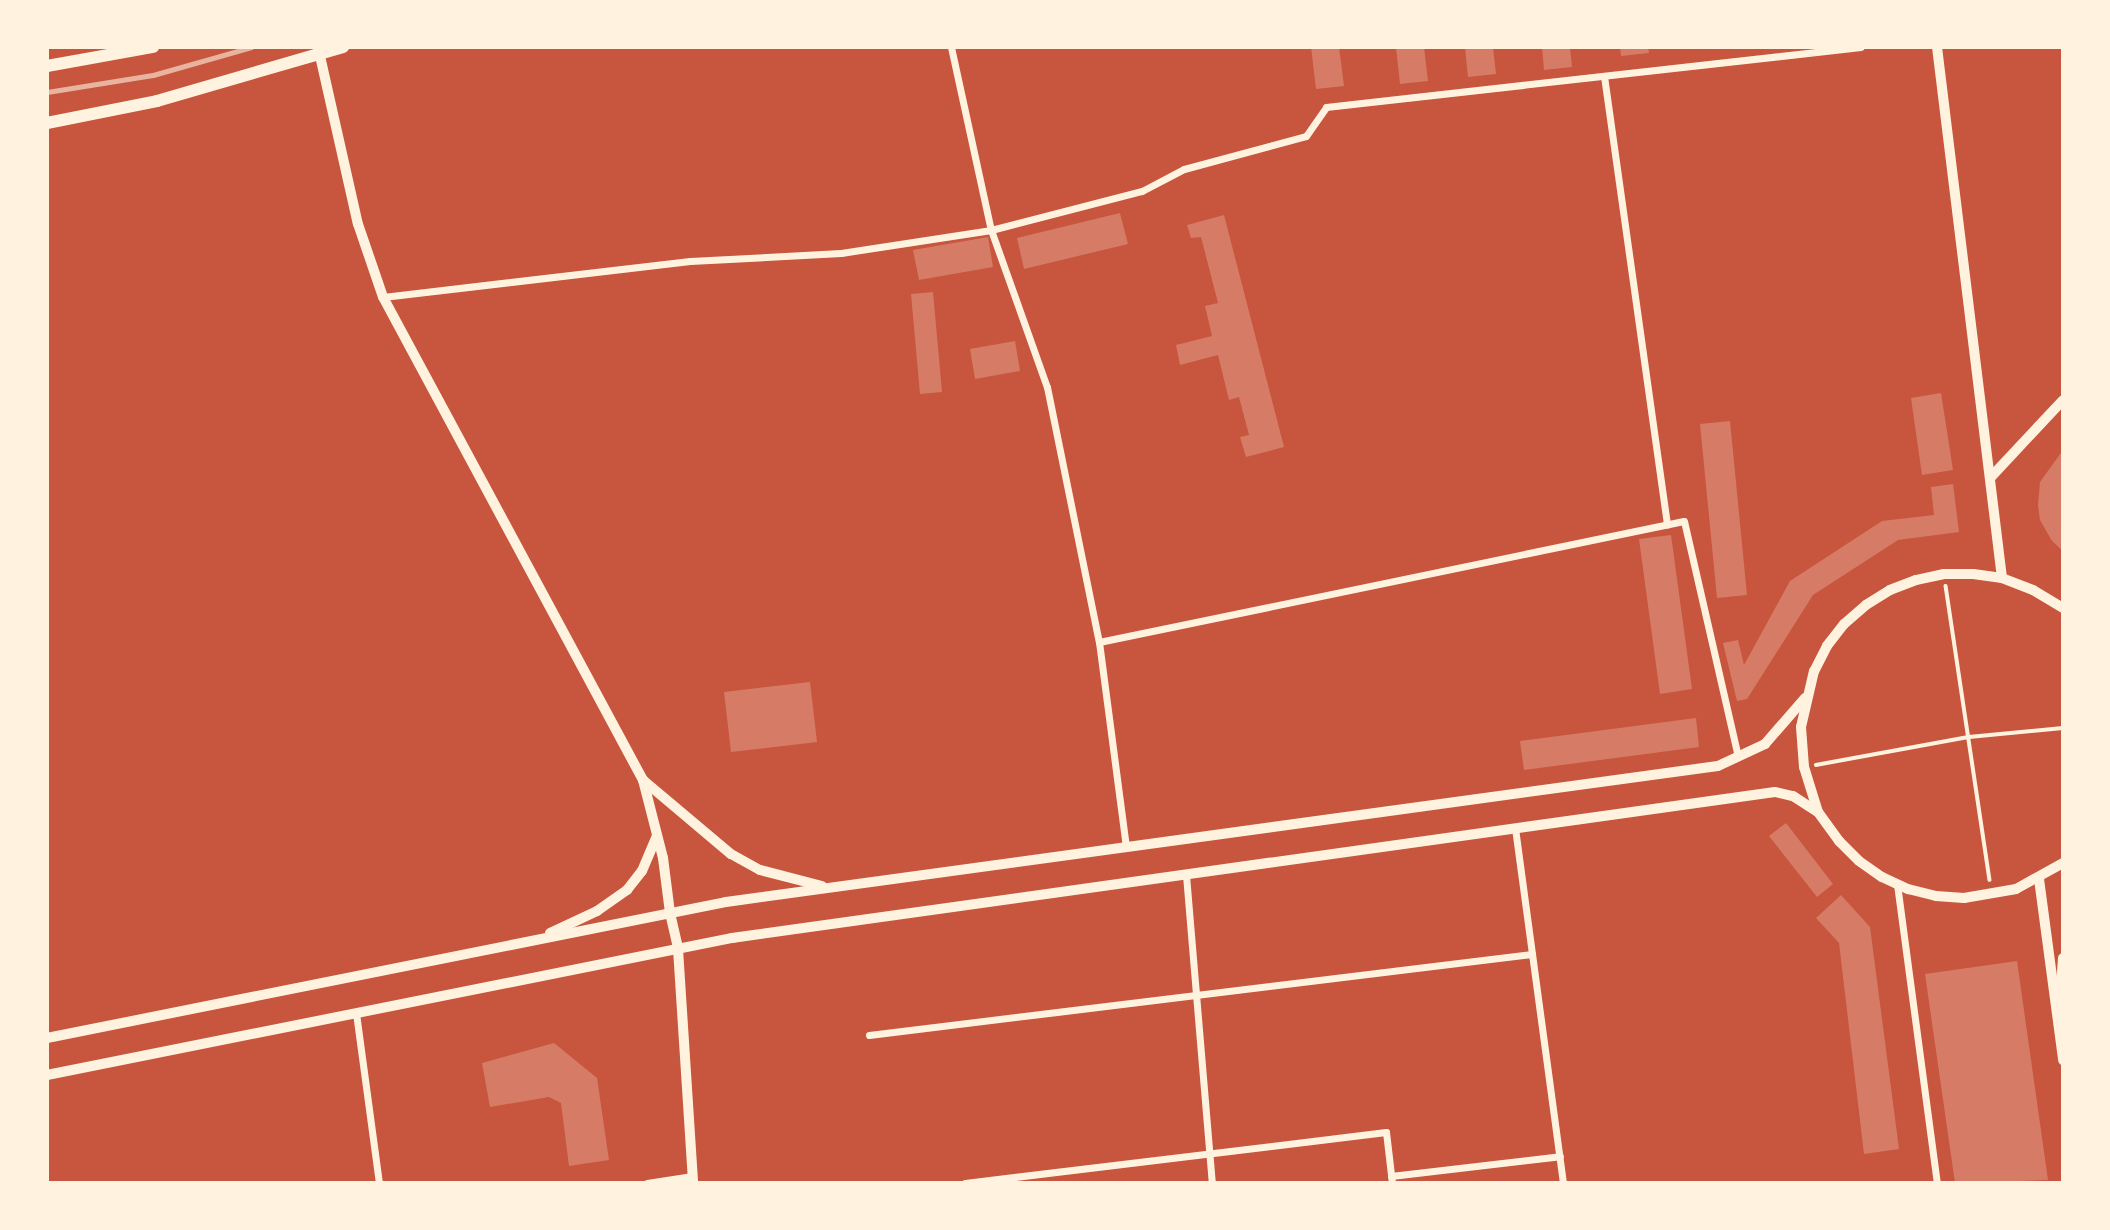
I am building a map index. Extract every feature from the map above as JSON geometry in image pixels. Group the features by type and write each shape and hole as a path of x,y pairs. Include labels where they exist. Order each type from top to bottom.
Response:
{"highway":[{"path":"47,66 153,47"},
{"path":"47,123 157,101 319,50 343,47"}],"main road":[{"path":"1937,47 1992,477 2002,578"},
{"path":"2063,608 2033,590 2002,578 1973,574 1944,574 1916,580 1890,590 1844,624 1827,646 1805,698 1801,727 1804,767 1818,812 1839,841 1859,861 1897,884 1936,896 1993,896 2039,879 2063,863"},
{"path":"47,1038 670,913 828,888 1718,766 1765,744 1805,698"},
{"path":"643,780 732,854 760,870 828,888"},
{"path":"47,1075 759,934 1775,792 1793,796 1818,812"},
{"path":"534,940 597,911 626,890 642,871 657,836"},
{"path":"2039,879 2063,1060"},
{"path":"670,913 678,949 693,1180"},
{"path":"2060,1040 2063,958"}],"street":[{"path":"951,47 991,230 1047,387 1099,642 1126,847"},
{"path":"383,297 690,261 841,253 991,230 1142,191 1184,169 1306,136 1326,107 1861,47"},
{"path":"319,50 358,224 383,297 643,780 657,836 670,913"},
{"path":"1604,76 1667,525"},
{"path":"1992,477 2063,400"},
{"path":"1099,642 1684,521 1738,757"},
{"path":"1514,828 1563,1183"},
{"path":"1186,875 1212,1183"},
{"path":"1897,884 1937,1183"},
{"path":"869,1035 1532,954"},
{"path":"356,1013 379,1183"},
{"path":"965,1183 1386,1132 1391,1179 1560,1156"},
{"path":"647,1183 693,1180"}],"path":[{"path":"1944,574 1993,896"},
{"path":"1804,767 1969,737 2063,728"}],"building":[{"path":"1311,47 1339,47 1344,86 1316,89"},
{"path":"1396,47 1424,47 1428,81 1400,84"},
{"path":"1465,47 1493,47 1496,74 1468,77"},
{"path":"1542,47 1570,47 1572,67 1544,70"},
{"path":"1620,47 1648,47 1649,53 1621,56"},
{"path":"1120,213 1128,244 1024,269 1017,238"},
{"path":"1224,215 1284,447 1246,457 1240,437 1249,435 1239,397 1229,400 1218,355 1180,365 1176,345 1212,336 1205,306 1218,303 1201,237 1191,238 1187,225"},
{"path":"988,237 993,267 919,280 913,250"},
{"path":"933,292 942,392 920,394 911,294"},
{"path":"1015,341 1020,371 975,379 970,349"},
{"path":"1941,393 1953,470 1922,475 1911,398"},
{"path":"1730,421 1747,595 1717,598 1700,424"},
{"path":"2063,450 2063,551 2052,541 2040,520 2038,505 2040,482"},
{"path":"1953,484 1959,532 1898,540 1813,595 1747,699 1737,701 1723,643 1738,640 1744,665 1790,581 1882,521 1934,515 1931,487"},
{"path":"1671,535 1692,689 1660,694 1639,539"},
{"path":"810,682 817,742 731,752 724,692"},
{"path":"1696,718 1699,747 1524,770 1520,741"},
{"path":"1786,823 1833,884 1817,897 1769,836"},
{"path":"1841,895 1870,927 1899,1149 1864,1154 1839,943 1816,918"},
{"path":"2017,961 2048,1180 1955,1183 1925,974"},
{"path":"554,1043 597,1078 609,1160 569,1166 561,1103 549,1097 490,1107 482,1063"}],"railway":[{"path":"47,92 153,75 251,47"}]}
